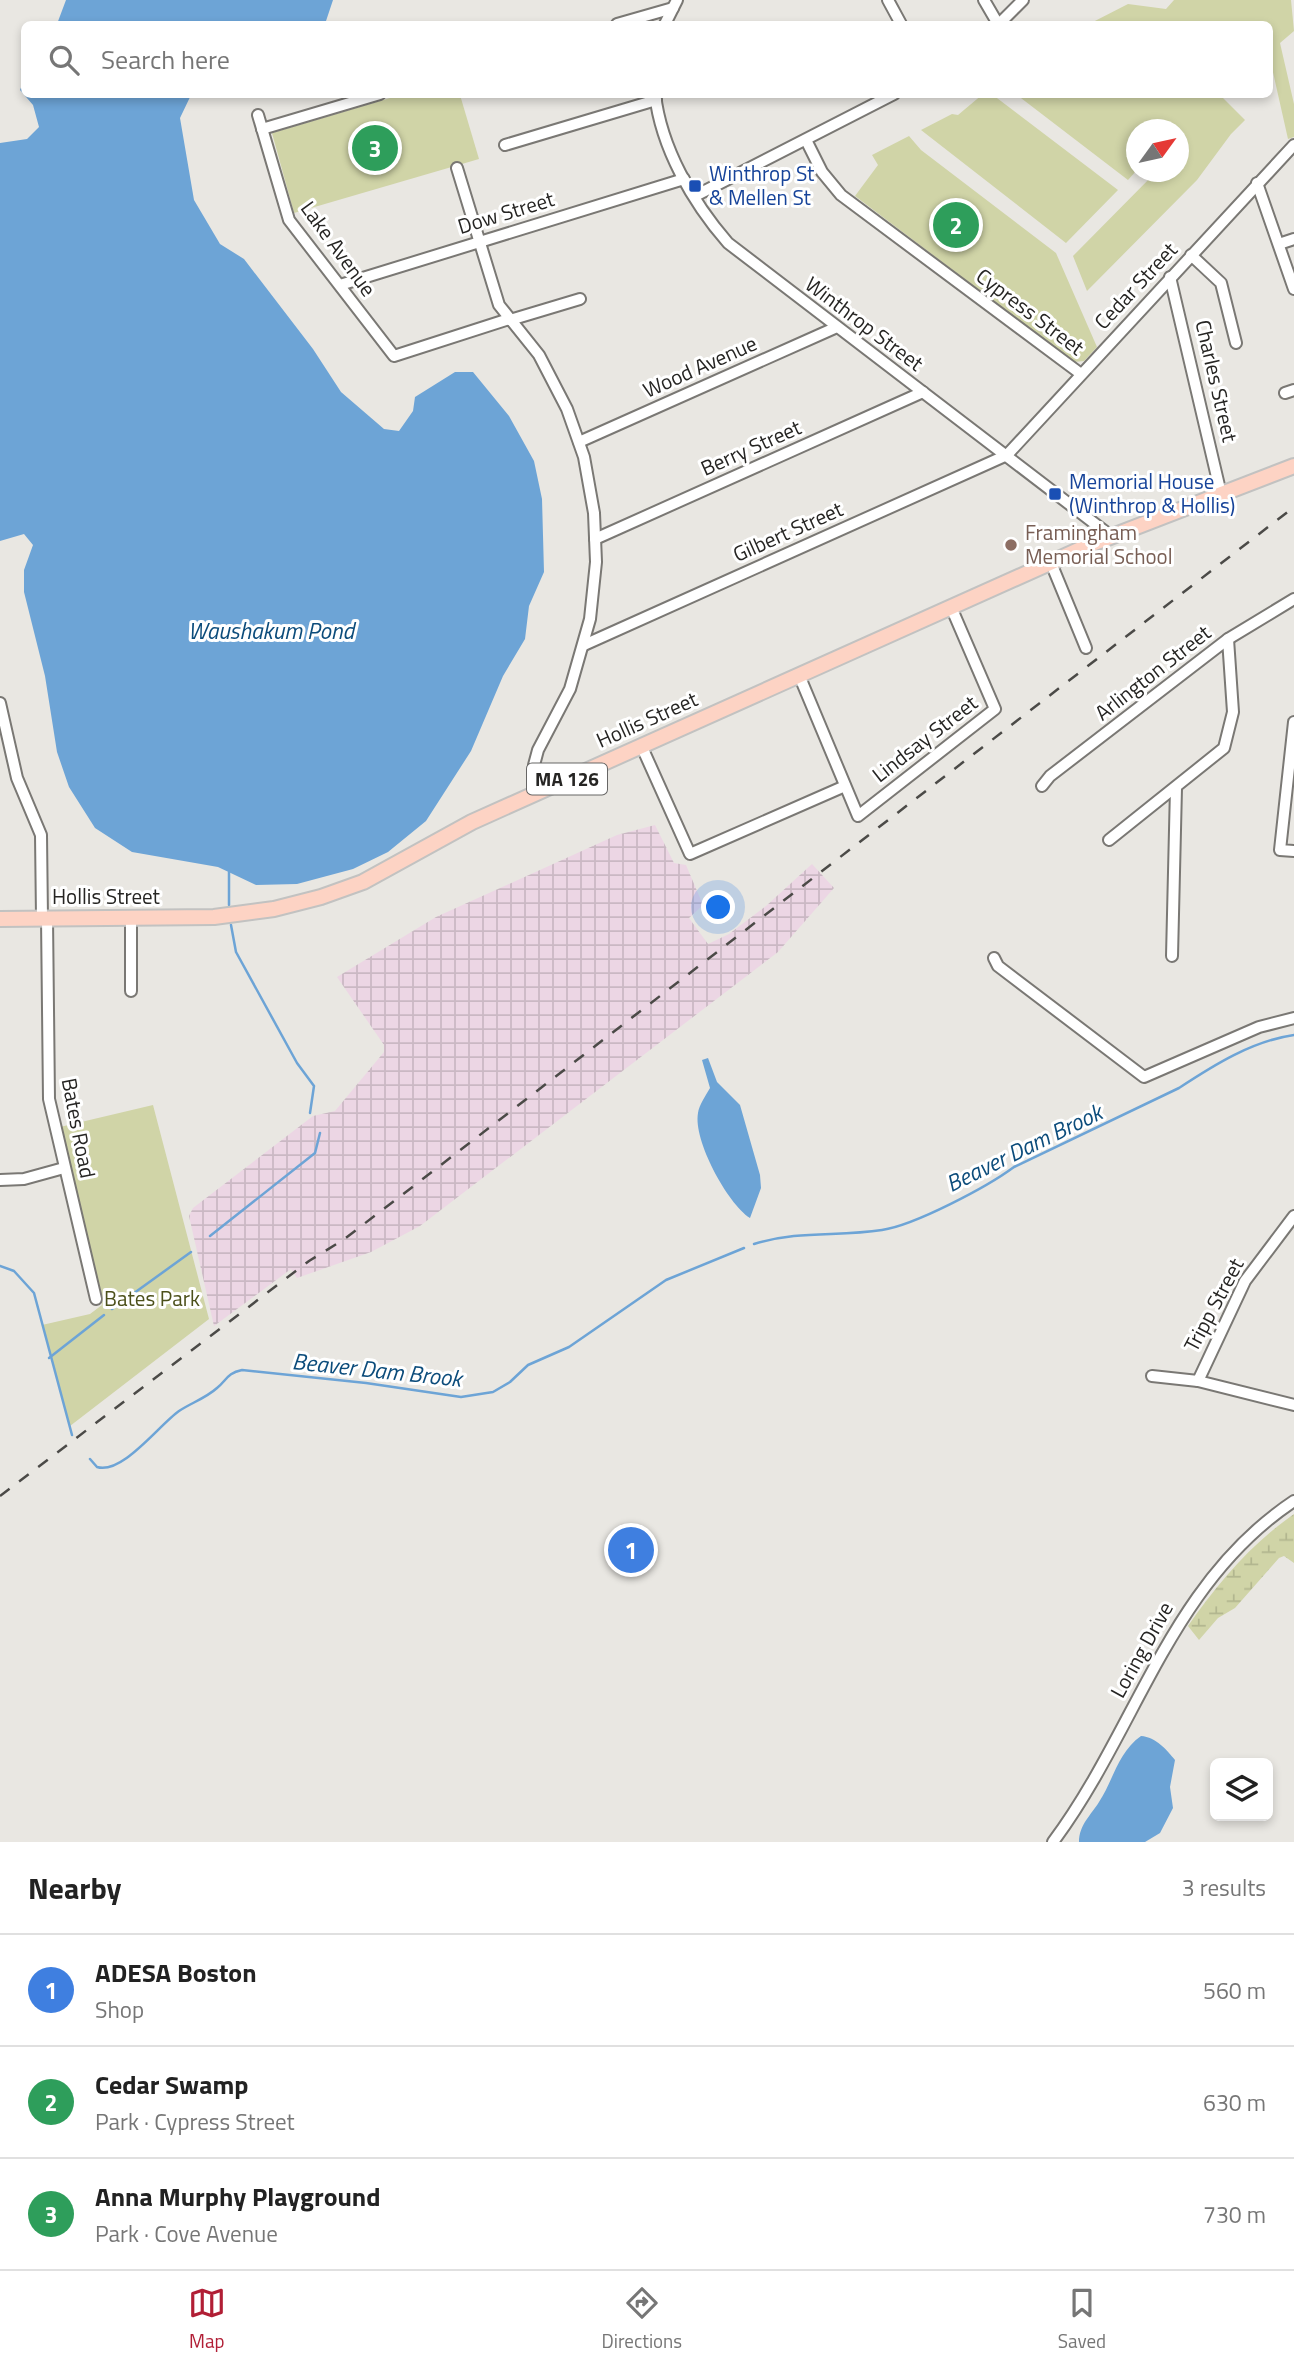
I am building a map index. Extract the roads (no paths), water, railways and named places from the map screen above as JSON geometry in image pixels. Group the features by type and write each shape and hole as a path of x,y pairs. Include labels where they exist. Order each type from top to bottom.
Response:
{"main road":[{"name":"Hollis Street","path":"0,919 242,915 321,897 363,882 464,825 1111,536 1294,467"}],"street":[{"path":"888,0 899,21"},
{"path":"985,0 997,21"},
{"path":"1002,21 1023,0"},
{"path":"626,21 675,4"},
{"path":"666,21 675,4"},
{"path":"262,129 367,98"},
{"path":"505,145 653,98"},
{"name":"Winthrop Street","path":"656,98 667,141 684,179 720,234 738,252 1111,536"},
{"path":"695,196 886,98"},
{"name":"Lake Avenue","path":"258,115 286,214 394,356 510,320"},
{"name":"Cypress Street","path":"806,140 822,172 841,195 1081,374"},
{"name":"Cedar Street","path":"1007,455 1294,145"},
{"path":"457,168 499,305 530,342 553,380 579,442 589,482 595,539 593,595 584,645 570,689 538,750 534,765 541,790"},
{"name":"Dow Street","path":"340,285 684,179"},
{"path":"1257,183 1294,289"},
{"path":"1279,244 1294,239"},
{"path":"1191,255 1220,281 1236,343"},
{"name":"Charles Street","path":"1170,277 1222,494"},
{"path":"510,320 580,299"},
{"name":"Wood Avenue","path":"579,442 837,327"},
{"name":"Berry Street","path":"595,539 923,392"},
{"name":"Gilbert Street","path":"584,645 1007,455"},
{"path":"1051,563 1086,648"},
{"name":"Arlington Street","path":"1042,786 1050,776 1228,639 1294,600"},
{"name":"Lindsay Street","path":"845,786 858,816 995,709 951,607"},
{"path":"1109,840 1224,748 1228,736 1233,682 1228,639"},
{"path":"641,745 690,854 845,786 799,675"},
{"name":"Bates Road","path":"0,703 17,778 39,826 45,918 48,1099 96,1299"},
{"path":"1294,722 1280,850 1294,852"},
{"path":"1172,956 1177,788"},
{"path":"131,918 131,991"},
{"path":"994,958 998,965 1144,1077 1259,1027 1294,1018"},
{"path":"0,1180 24,1179 64,1168"},
{"name":"Tripp Street","path":"1198,1381 1245,1281 1294,1216"},
{"path":"1152,1376 1198,1381 1294,1405"},
{"name":"Loring Drive","path":"1053,1842 1076,1807 1204,1584 1246,1537 1294,1501"}],"water":[{"path":"66,0 333,0 326,21 58,21"},
{"name":"Waushakum Pond","path":"27,98 190,98 180,118 194,200 220,244 244,259 313,349 341,392 384,429 399,431 413,411 415,397 455,372 473,372 509,416 534,461 542,499 544,572 529,606 525,639 503,676 471,751 426,821 388,852 353,869 297,884 256,885 218,867 132,852 95,828 69,787 57,752 45,676 24,592 24,570 33,545 24,534 0,541 0,143 27,139 39,127 33,105"},
{"path":"708,1058 717,1082 740,1105 760,1175 761,1188 750,1218 731,1199 722,1185 701,1139 698,1113 710,1088 702,1060"},
{"path":"1141,1736 1156,1741 1175,1760 1170,1787 1173,1808 1160,1833 1145,1842 1079,1842 1083,1825 1104,1794 1121,1758"}],"waterway":[{"path":"229,872 229,905"},
{"path":"231,925 236,952 297,1063 314,1086 310,1113"},
{"name":"Beaver Dam Brook","path":"754,1244 803,1235 882,1230 913,1221 969,1194 1014,1167 1179,1088 1248,1048 1294,1035"},
{"path":"210,1236 315,1153 320,1133"},
{"name":"Beaver Dam Brook","path":"90,1459 97,1467 118,1464 179,1411 213,1392 230,1375 242,1370 366,1383 461,1397 493,1392 510,1382 528,1365 569,1347 666,1280 744,1248"},
{"path":"112,1309 191,1252"},
{"path":"0,1266 14,1271 34,1293 72,1435"},
{"path":"49,1358 104,1315"}],"railway":[{"path":"0,1496 309,1261 343,1240 402,1195 1294,507"}],"place":[{"name":"Anna Murphy Playground","path":"375,148"},
{"name":"Winthrop St & Mellen St","path":"695,186"},
{"name":"Cedar Swamp","path":"956,225"},
{"name":"Memorial House (Winthrop & Hollis)","path":"1055,494"},
{"name":"Framingham Memorial School","path":"1011,545"},
{"name":"ADESA Boston","path":"631,1550"}],"park label":[{"name":"Bates Park","path":"152,1299"}]}
